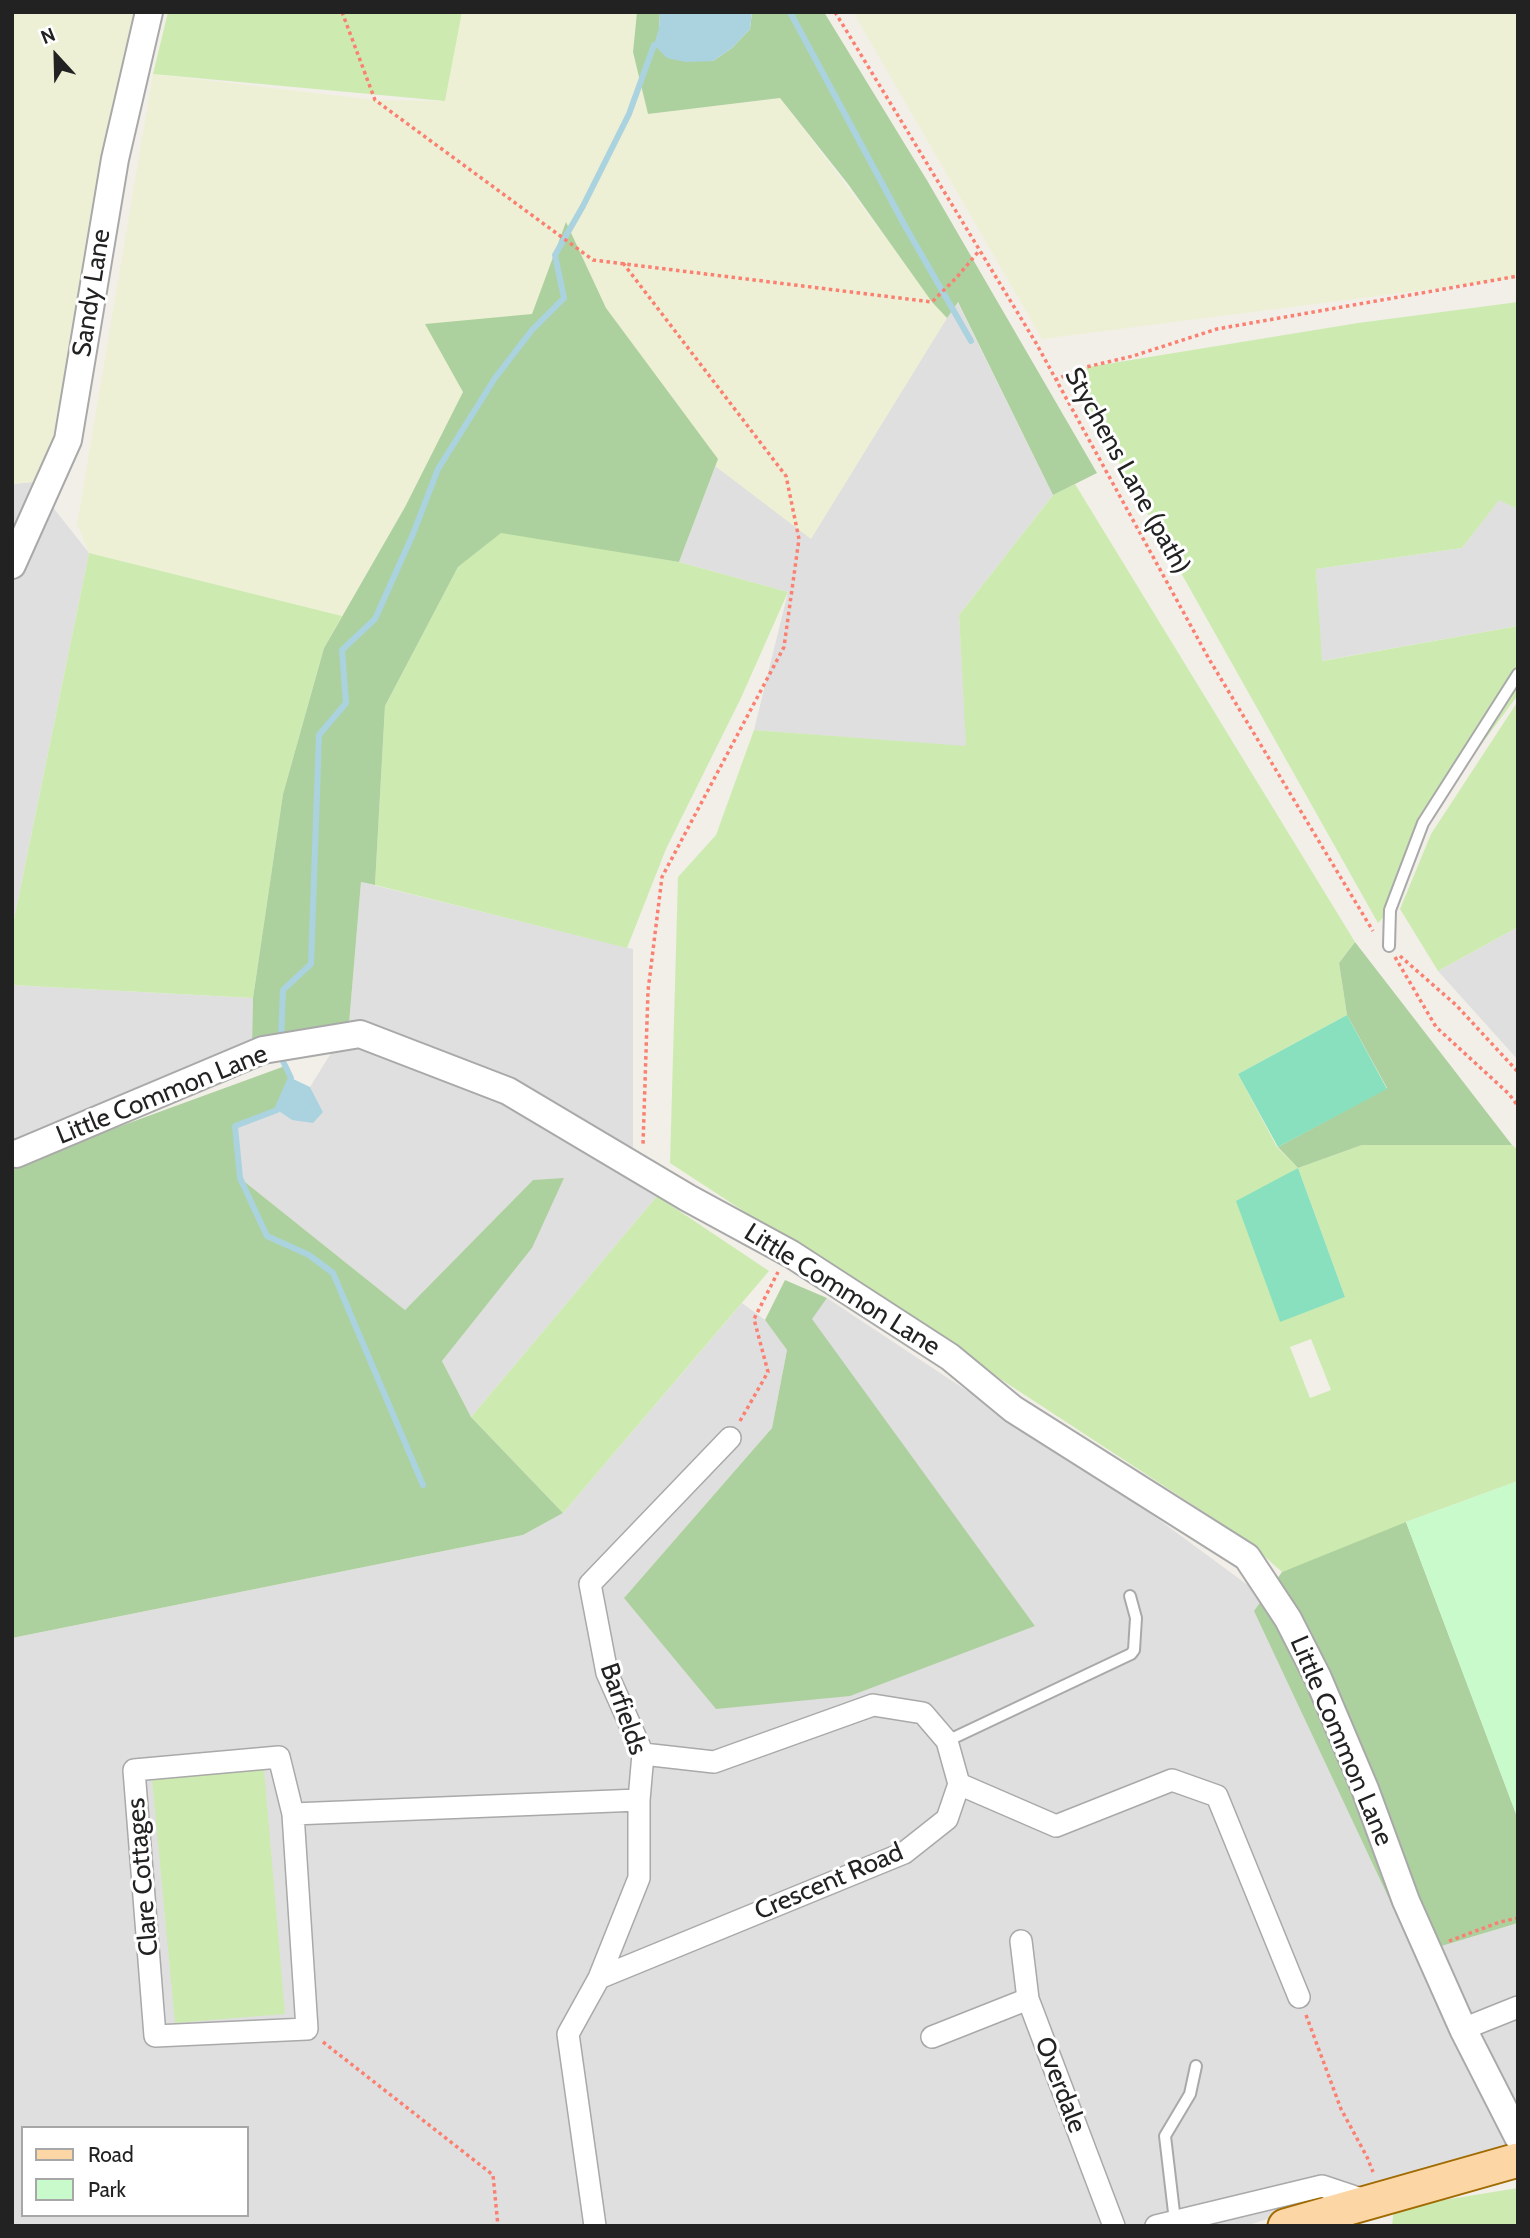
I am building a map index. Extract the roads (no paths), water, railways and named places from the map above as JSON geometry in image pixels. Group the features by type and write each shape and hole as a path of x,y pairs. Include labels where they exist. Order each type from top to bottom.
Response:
{"main road":[{"path":"1285,2226 1518,2160"}],"street":[{"name":"Sandy Lane","path":"12,565 68,440 115,159 149,12"},
{"name":"Little Common Lane","path":"12,1153 16,1154 263,1050 360,1034 508,1091 642,1171 791,1254 950,1357 1013,1409 1247,1558 1288,1619 1318,1678 1365,1788 1406,1901 1463,2029 1518,2137"},
{"name":"Barfields","path":"595,2226 568,2034 599,1978 639,1878 639,1800 643,1754 607,1673 590,1584 730,1438"},
{"path":"643,1754 713,1762 873,1705 923,1713 947,1741 959,1784 1056,1826 1172,1780 1217,1796 1299,1997"},
{"name":"Clare Cottages","path":"279,1757 293,1814 307,2029 155,2036 134,1770 279,1757"},
{"name":"Crescent Road","path":"599,1978 904,1853 947,1819 959,1784"},
{"path":"293,1814 639,1800"},
{"name":"Overdale","path":"1021,1941 1028,1999 1114,2226"},
{"path":"932,2037 1028,1999"},
{"path":"1463,2029 1518,2007"},
{"path":"1165,2223 1322,2186 1375,2199"}],"lane":[{"path":"1389,946 1390,910 1423,823 1518,674"},
{"path":"947,1741 1131,1654 1135,1650 1136,1618 1130,1596"},
{"path":"1165,2223 1165,2136 1190,2094 1196,2066"}],"water":[{"path":"660,12 752,12 750,29 732,48 713,61 686,62 667,58 654,45"},
{"path":"291,1078 310,1087 323,1112 313,1123 292,1120 277,1110"}],"waterway":[{"path":"790,12 905,226 971,341"},
{"path":"281,1039 283,990 311,964 319,735 346,703 342,650 375,619 413,534 438,469 495,378 532,330 564,298 555,255 629,114 654,45"},
{"path":"280,1055 291,1078 277,1110 235,1126 240,1178 267,1236 309,1255 333,1273 423,1485"}]}
